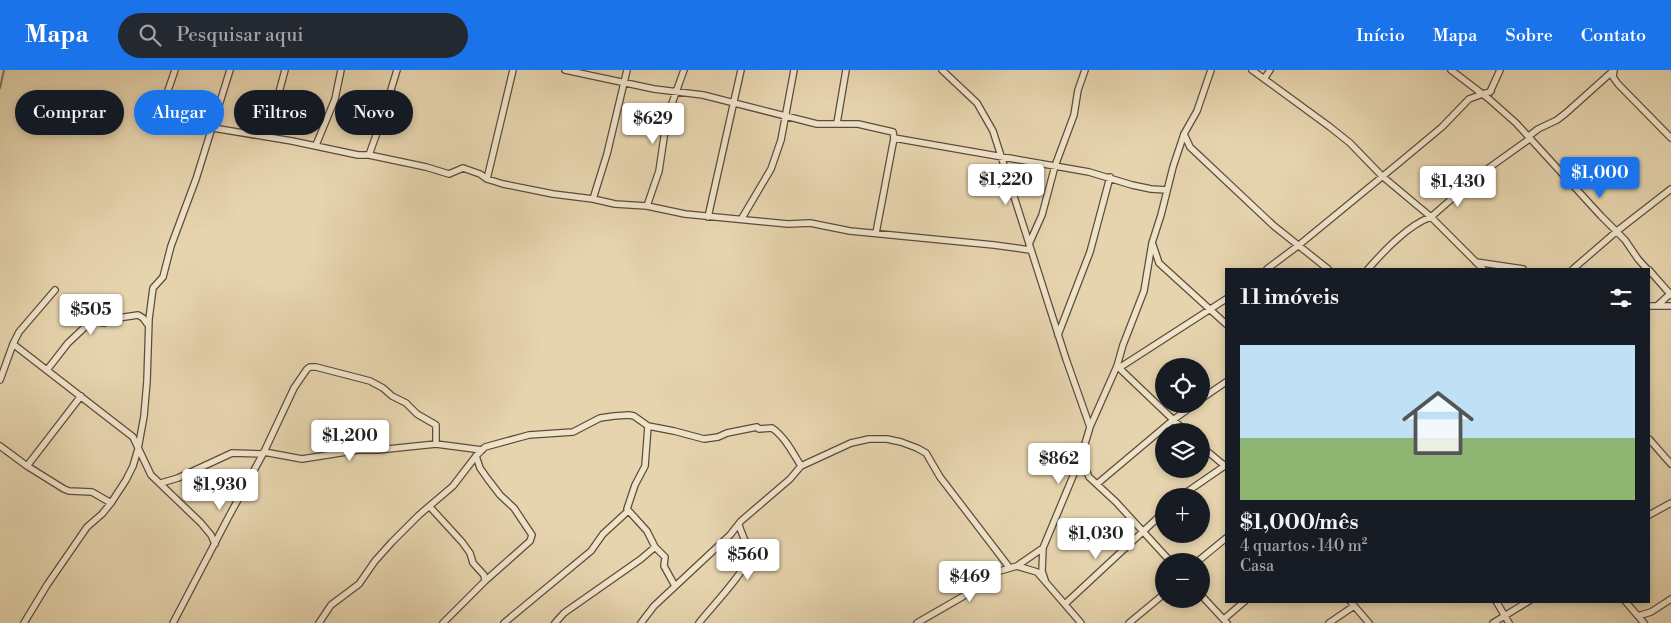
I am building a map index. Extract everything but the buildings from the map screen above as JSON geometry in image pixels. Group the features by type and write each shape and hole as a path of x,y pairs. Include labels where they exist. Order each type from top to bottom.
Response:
{"street":[{"path":"169,90 175,70"},
{"path":"224,90 230,70"},
{"path":"267,137 285,70"},
{"path":"316,146 335,99 342,70"},
{"path":"369,155 397,70"},
{"path":"487,179 513,70"},
{"path":"567,70 677,92 703,95 817,124 858,124 893,132 894,138 876,233"},
{"path":"593,198 607,154 626,70"},
{"path":"648,206 659,171 666,124 684,70"},
{"path":"708,217 732,103 741,70"},
{"path":"742,218 771,169 781,140 794,70"},
{"path":"837,123 846,70"},
{"path":"942,70 965,90 981,108 993,131 1058,335 1090,427"},
{"path":"1030,247 1042,215 1055,166 1074,115 1078,90 1085,70"},
{"path":"1045,580 1042,562 1043,548 1081,457 1090,427 1118,367 1144,291 1152,243 1178,152 1184,134 1197,111 1211,70"},
{"path":"1252,70 1350,143 1382,176 1430,218 1482,268"},
{"path":"1264,79 1270,70"},
{"path":"1450,70 1489,99 1529,136 1601,216 1626,240 1638,259 1647,268"},
{"path":"1489,99 1490,91 1500,70"},
{"path":"1369,268 1412,227 1422,220 1430,218 1480,175 1528,140 1529,136 1538,129 1557,120 1614,70 1613,77 1618,84 1671,138"},
{"path":"1470,98 1472,88"},
{"path":"1268,268 1442,127 1470,98 1490,91"},
{"path":"1536,145 1538,129"},
{"path":"224,130 358,155 369,155 449,174 463,168 480,174 487,179 553,194 593,198 615,204 648,206 708,217 742,218 788,224 810,223 850,231 1030,247"},
{"path":"1184,134 1190,148 1274,226 1327,268"},
{"path":"24,623 47,585 87,527 111,503 126,480 138,449 147,381 148,327 154,288 163,277 171,246 210,135"},
{"path":"894,138 1055,166 1110,177 1132,185 1167,190"},
{"path":"1178,152 1197,154"},
{"path":"1058,335 1090,252 1110,177"},
{"path":"1574,268 1617,231 1671,189"},
{"path":"1152,243 1159,264 1225,323"},
{"path":"1476,262 1517,268"},
{"path":"1650,271 1671,294 1658,305"},
{"path":"0,380 13,344 27,322 55,290"},
{"path":"1118,367 1212,310 1225,300"},
{"path":"1650,306 1671,306"},
{"path":"47,370 80,331 94,323 104,323 118,318 138,315 143,318 148,327"},
{"path":"13,344 133,437 151,475 201,523 211,534 215,544"},
{"path":"173,623 264,452 298,382 304,372 310,367 348,374 378,385 392,396 406,403 417,414 436,425 436,444"},
{"path":"1118,367 1176,423"},
{"path":"1210,393 1225,383"},
{"path":"27,466 81,396"},
{"path":"1097,484 1183,413"},
{"path":"318,623 331,605 359,584 375,561 392,542 453,486 476,456 490,445 529,435 573,432 594,420 608,416 630,415 648,426 704,439 757,427 759,429 772,428 779,434 801,466"},
{"path":"648,426 645,466 627,506 628,511 647,531 665,558 665,569 675,586"},
{"path":"641,623 654,606 741,521 790,479 801,466 851,443 869,439 887,439 917,448 926,453 940,476 1008,567"},
{"path":"1650,440 1671,464"},
{"path":"161,483 178,478 232,453 261,454 264,452 302,459 359,450 436,444 482,450"},
{"path":"0,446 27,466 64,489 92,492 111,503"},
{"path":"1193,488 1225,467 1210,454"},
{"path":"443,623 485,581 530,541 532,535 514,508 500,495 487,478 480,468 476,456"},
{"path":"1081,457 1089,477 1116,502 1162,553"},
{"path":"1650,514 1671,504"},
{"path":"430,507 462,542 470,553 473,563 486,577 485,581"},
{"path":"504,623 587,555 596,546 603,534 628,511"},
{"path":"1065,604 1155,520"},
{"path":"699,623 747,563 749,554 739,525"},
{"path":"1208,553 1225,539"},
{"path":"555,623 564,613 656,547"},
{"path":"1016,566 1043,548"},
{"path":"917,623 962,597 993,573 1016,566 1037,572 1081,623"},
{"path":"1638,616 1651,612 1671,599"},
{"path":"1129,623 1155,601"},
{"path":"1210,605 1225,621 1243,603"},
{"path":"1329,623 1352,603 1369,623"},
{"path":"1497,603 1510,623"},
{"path":"1493,623 1526,603"},
{"path":"1626,603 1644,623"}],"waterway":[{"path":"0,88 4,70"}]}
